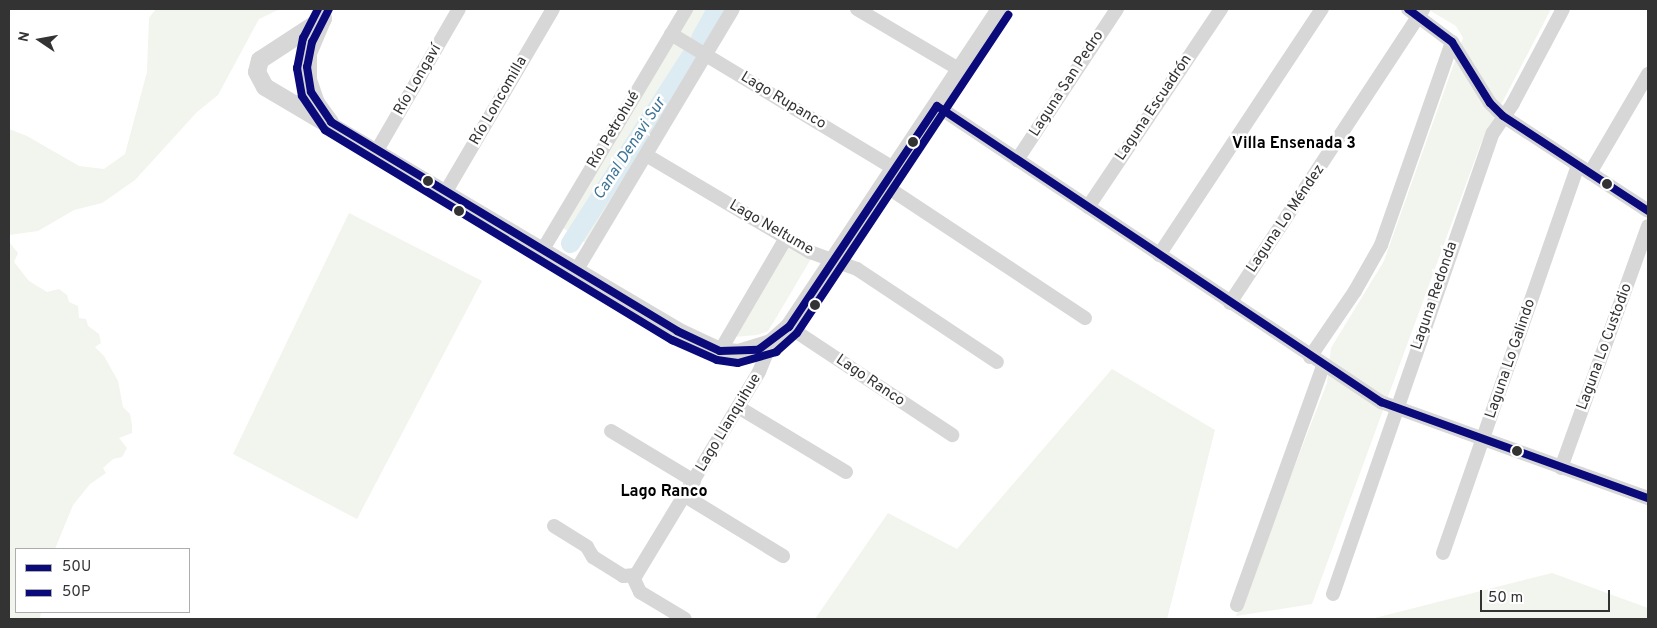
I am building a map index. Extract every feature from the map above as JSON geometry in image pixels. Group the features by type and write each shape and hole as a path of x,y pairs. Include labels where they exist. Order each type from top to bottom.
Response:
{"street":[{"name":"Río Longaví","path":"376,152 460,9"},
{"name":"Río Loncomilla","path":"445,193 553,9"},
{"name":"Río Petrohué","path":"542,251 686,9"},
{"path":"576,271 733,9"},
{"path":"857,9 960,70"},
{"name":"Lago Llanquihue","path":"634,577 686,496 765,360 771,343 789,327 1000,9"},
{"name":"Laguna San Pedro","path":"1017,160 1117,9"},
{"name":"Laguna Escuadrón","path":"1088,208 1221,9"},
{"path":"1159,255 1322,9"},
{"path":"1408,9 1422,13 1452,42 1502,116 1648,211"},
{"name":"Laguna Redonda","path":"1333,594 1395,408 1493,133 1502,116 1513,103 1563,9"},
{"name":"Laguna Lo Méndez","path":"1230,303 1422,13"},
{"path":"326,14 308,54 308,80 322,113 340,130"},
{"path":"326,14 264,55 257,72 265,87 677,331 720,351 747,352 771,343"},
{"name":"Lago Rupanco","path":"671,34 895,169"},
{"path":"1310,357 1360,284 1381,245 1452,42"},
{"name":"Laguna Lo Galindo","path":"1443,553 1482,440 1584,169 1648,74"},
{"path":"937,106 1310,357 1395,408 1561,468 1648,495"},
{"name":"Lago Neltume","path":"646,154 786,238 834,261 858,269 997,362"},
{"path":"884,185 1085,318"},
{"name":"Laguna Lo Custodio","path":"1561,468 1648,226"},
{"path":"720,351 786,238"},
{"name":"Lago Ranco","path":"789,327 952,435"},
{"path":"1237,605 1324,366"},
{"path":"738,407 846,472"},
{"path":"612,431 694,481"},
{"path":"686,496 782,556"},
{"path":"554,526 587,546 593,557 623,576 634,577 640,592 685,619"}],"shaded area":[{"path":"156,9 280,9 259,19 218,95 197,112 135,180 102,203 74,210 38,231 9,235 9,129 27,136 79,166 104,169 125,154 147,72 149,18"},
{"path":"693,9 730,9 587,244 563,228"},
{"path":"1551,9 1481,143 1312,604 1236,616 1327,383 1331,348 1384,261 1463,38 1456,26 1429,10"},
{"path":"349,213 482,281 357,519 233,454"},
{"path":"9,242 18,253 14,262 29,281 47,292 59,289 67,295 69,302 78,306 79,318 86,319 88,326 99,334 101,343 95,347 104,356 118,381 123,407 130,414 132,433 119,438 127,448 122,457 113,459 103,468 106,473 90,484 73,505 55,548 15,548 15,613 41,613 40,619 9,619"},
{"path":"791,246 812,257 768,331 757,335 733,337 786,248"},
{"path":"1112,369 1215,430 1167,619 815,619 888,513 957,549"},
{"path":"1552,573 1648,608 1648,619 1371,619"}],"waterway":[{"name":"Canal Denavi Sur","path":"700,38 716,9"},
{"name":"Canal Denavi Sur","path":"570,243 690,56"}],"transit line":[{"name":"50P","path":"318,9 303,38 297,68 302,96 325,130 672,340 717,360 738,363 776,352 797,333 1008,15"},
{"name":"50U","path":"329,9 312,42 307,67 311,92 331,122 677,331 720,351 758,350 789,327 937,106 1381,402 1648,498"},
{"name":"50U","path":"1408,9 1452,42 1490,103 1503,116 1648,211"}],"district":[{"name":"Villa Ensenada 3","path":"1294,144"},
{"name":"Lago Ranco","path":"664,492"}]}
